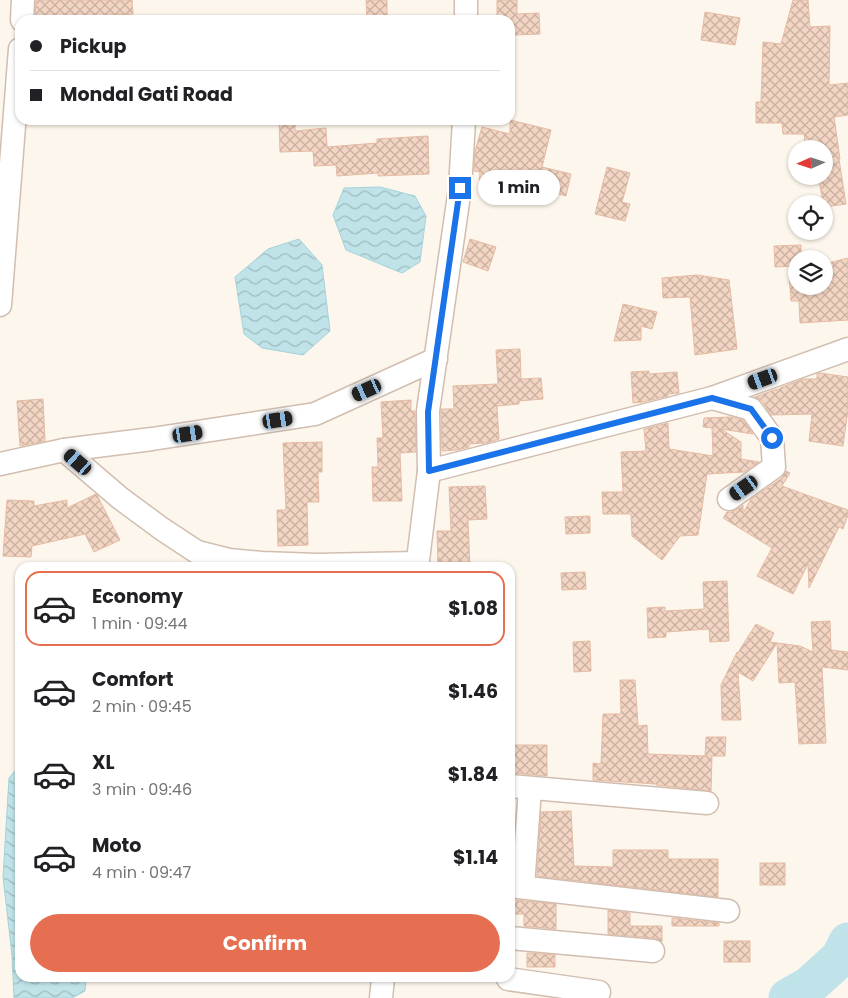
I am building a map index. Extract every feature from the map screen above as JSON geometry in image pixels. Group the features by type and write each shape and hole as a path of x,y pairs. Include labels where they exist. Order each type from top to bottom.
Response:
{"street":[{"path":"22,15 23,0"},
{"path":"466,0 466,15"},
{"path":"0,305 6,160 15,89"},
{"path":"418,562 429,471 428,412 460,188 464,125"},
{"path":"429,471 712,398 848,349"},
{"path":"0,464 64,450 152,439 315,414 436,359"},
{"path":"712,398 751,409 772,438 774,467 728,498"},
{"path":"64,450 120,498 197,552 228,560 251,562"},
{"path":"707,803 520,787 516,888 728,911"},
{"path":"515,938 653,951"},
{"path":"515,980 599,992"},
{"path":"381,998 383,982"}],"water":[{"path":"380,187 415,196 426,216 420,262 402,273 346,250 333,215 344,188"},
{"path":"299,239 322,265 330,331 303,355 262,348 244,334 235,277 268,249"},
{"path":"15,771 15,982 86,982 85,991 72,998 14,998 12,955 3,877 9,778"}],"building":[{"path":"36,0 132,0 133,14 35,15"},
{"path":"366,0 387,0 387,15 367,15"},
{"path":"497,0 517,0 517,14 539,13 540,34 515,35 515,15 497,15"},
{"path":"793,0 808,0 810,27 830,26 829,85 848,83 848,115 834,117 846,204 833,206 833,195 822,195 820,185 833,185 833,140 805,140 804,134 783,134 782,123 756,123 756,102 761,102 763,42 781,44"},
{"path":"705,12 740,18 735,45 701,40"},
{"path":"515,121 551,130 542,167 571,174 566,196 541,189 538,204 479,190 480,172 474,171 475,151 482,127 510,134 510,125 515,125"},
{"path":"279,125 295,125 295,131 326,128 327,147 377,143 377,139 428,136 429,174 378,176 378,173 337,176 336,165 314,166 313,151 280,152"},
{"path":"607,167 630,173 622,202 630,204 625,221 595,214"},
{"path":"470,239 496,247 488,271 463,262"},
{"path":"801,245 801,250 788,250 788,266 775,267 774,246"},
{"path":"848,258 848,320 800,323 799,301 791,301 791,295 833,295 833,262"},
{"path":"697,275 729,280 737,349 695,355 690,297 663,298 662,278"},
{"path":"623,304 657,312 652,329 641,326 641,340 614,341"},
{"path":"520,349 521,379 541,378 543,399 519,401 519,404 497,406 499,439 486,443 469,444 469,447 457,450 442,451 441,409 454,409 453,386 498,384 496,350"},
{"path":"649,371 649,374 677,372 679,393 633,403 631,372"},
{"path":"817,374 848,377 848,410 843,446 809,441 812,414 771,415 762,401 755,397 803,379 817,379"},
{"path":"43,399 45,441 20,446 17,401"},
{"path":"411,400 411,411 415,411 416,452 400,453 402,501 373,501 372,467 378,467 377,438 383,438 381,402"},
{"path":"730,417 743,420 753,434 721,429 741,442 741,459 759,462 744,472 707,474 698,535 680,536 662,560 632,536 631,514 603,514 602,492 623,492 621,452 646,451 644,429 668,423 669,449 713,456 712,428 703,427 704,418"},
{"path":"322,442 322,472 318,472 319,502 307,502 308,545 278,546 277,510 286,510 283,443"},
{"path":"786,471 790,473 782,486 848,510 843,529 839,527 809,588 808,564 793,594 757,576 772,548 723,518 727,512 736,510 743,505 743,513 751,499 782,478"},
{"path":"485,486 487,519 468,520 470,562 438,562 437,531 451,531 449,487"},
{"path":"96,494 120,540 94,552 85,534 32,546 31,557 3,556 7,500 34,501 34,506 67,500 67,508"},
{"path":"590,516 590,533 566,534 565,517"},
{"path":"585,572 586,589 562,590 561,573"},
{"path":"727,581 729,641 710,642 709,629 666,632 666,637 648,638 647,608 665,607 665,611 704,609 703,582"},
{"path":"830,621 831,650 848,652 848,670 822,667 826,743 799,744 795,682 779,683 777,643 753,681 738,672 741,720 722,720 721,685 737,652 737,654 756,624 774,633 770,642 800,646 813,652 811,622"},
{"path":"590,641 591,671 574,672 573,642"},
{"path":"620,680 635,680 638,726 647,725 648,754 705,756 706,737 726,737 725,756 712,756 711,791 656,784 593,780 593,763 601,764 603,714 621,714"},
{"path":"515,745 547,745 547,776 515,773"},
{"path":"571,811 574,866 613,867 613,850 668,850 668,859 718,859 718,897 537,876 541,812"},
{"path":"760,863 785,863 785,885 760,885"},
{"path":"515,900 556,904 556,929 524,926 524,914 515,914"},
{"path":"608,910 630,913 630,926 662,926 662,942 654,938 608,934"},
{"path":"672,918 719,923 719,926 672,926"},
{"path":"724,941 750,941 750,962 724,962"},
{"path":"527,953 555,955 555,967 527,967"}],"waterway":[{"path":"788,998 809,986 840,958 848,942"}],"route":[{"path":"460,188 428,412 429,471 712,398 751,409 772,438"}]}
